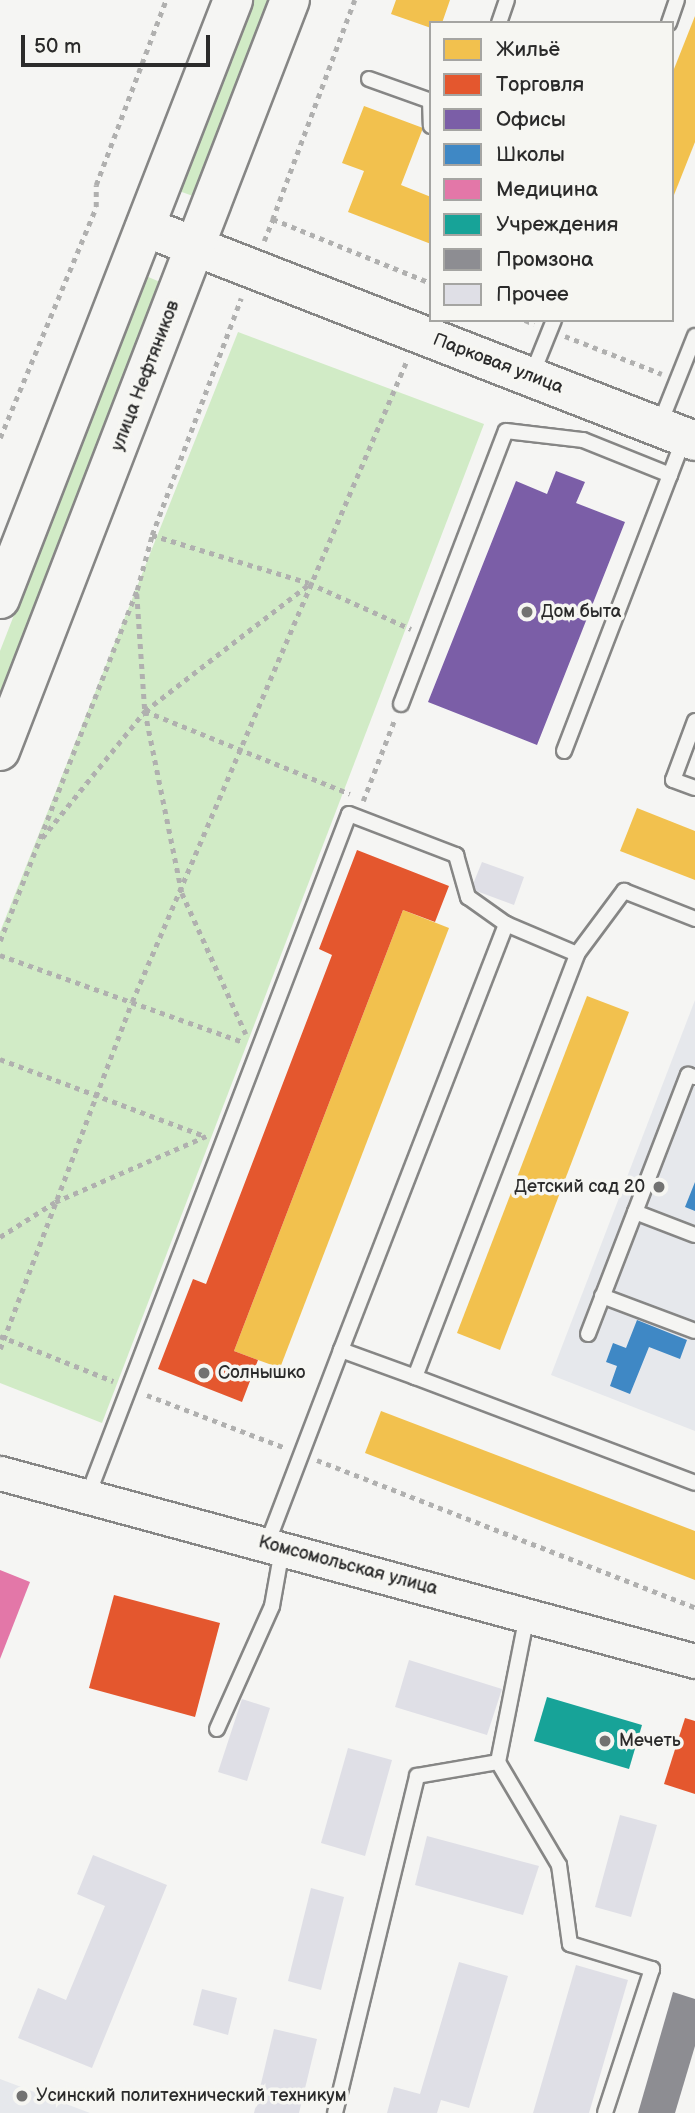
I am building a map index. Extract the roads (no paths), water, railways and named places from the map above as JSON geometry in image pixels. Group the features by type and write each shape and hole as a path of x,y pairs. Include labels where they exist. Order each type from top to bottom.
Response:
{"main road":[{"path":"0,598 233,0"},
{"name":"улица Нефтяников","path":"0,751 197,247 290,0"},
{"name":"Парковая улица","path":"145,227 680,435"}],"street":[{"name":"Комсомольская улица","path":"0,1473 695,1661"}],"lane":[{"path":"500,21 507,0"},
{"path":"670,21 677,0"},
{"path":"369,79 429,101"},
{"path":"531,377 552,325"},
{"path":"564,751 670,475 680,435 677,380 695,336"},
{"path":"401,704 506,431 583,440 670,475"},
{"path":"695,721 673,780 695,788"},
{"path":"88,1495 349,814 456,855 468,897 506,924 577,954"},
{"path":"415,1377 577,954 624,891 695,919"},
{"path":"217,1729 272,1606 274,1546 302,1454 506,924"},
{"path":"588,1334 688,1074 695,1077"},
{"path":"635,1212 695,1235"},
{"path":"602,1296 695,1331"},
{"path":"341,1350 695,1483"},
{"path":"527,1616 498,1762 559,1865 570,1944 652,1969 606,2113"},
{"path":"335,2113 417,1776 498,1762"}],"place":[{"name":"Дом быта","path":"527,612"},
{"name":"Детский сад 20","path":"659,1187"},
{"name":"Солнышко","path":"204,1373"},
{"name":"Мечеть","path":"605,1741"},
{"name":"Усинский политехнический техникум","path":"22,2096"}]}
